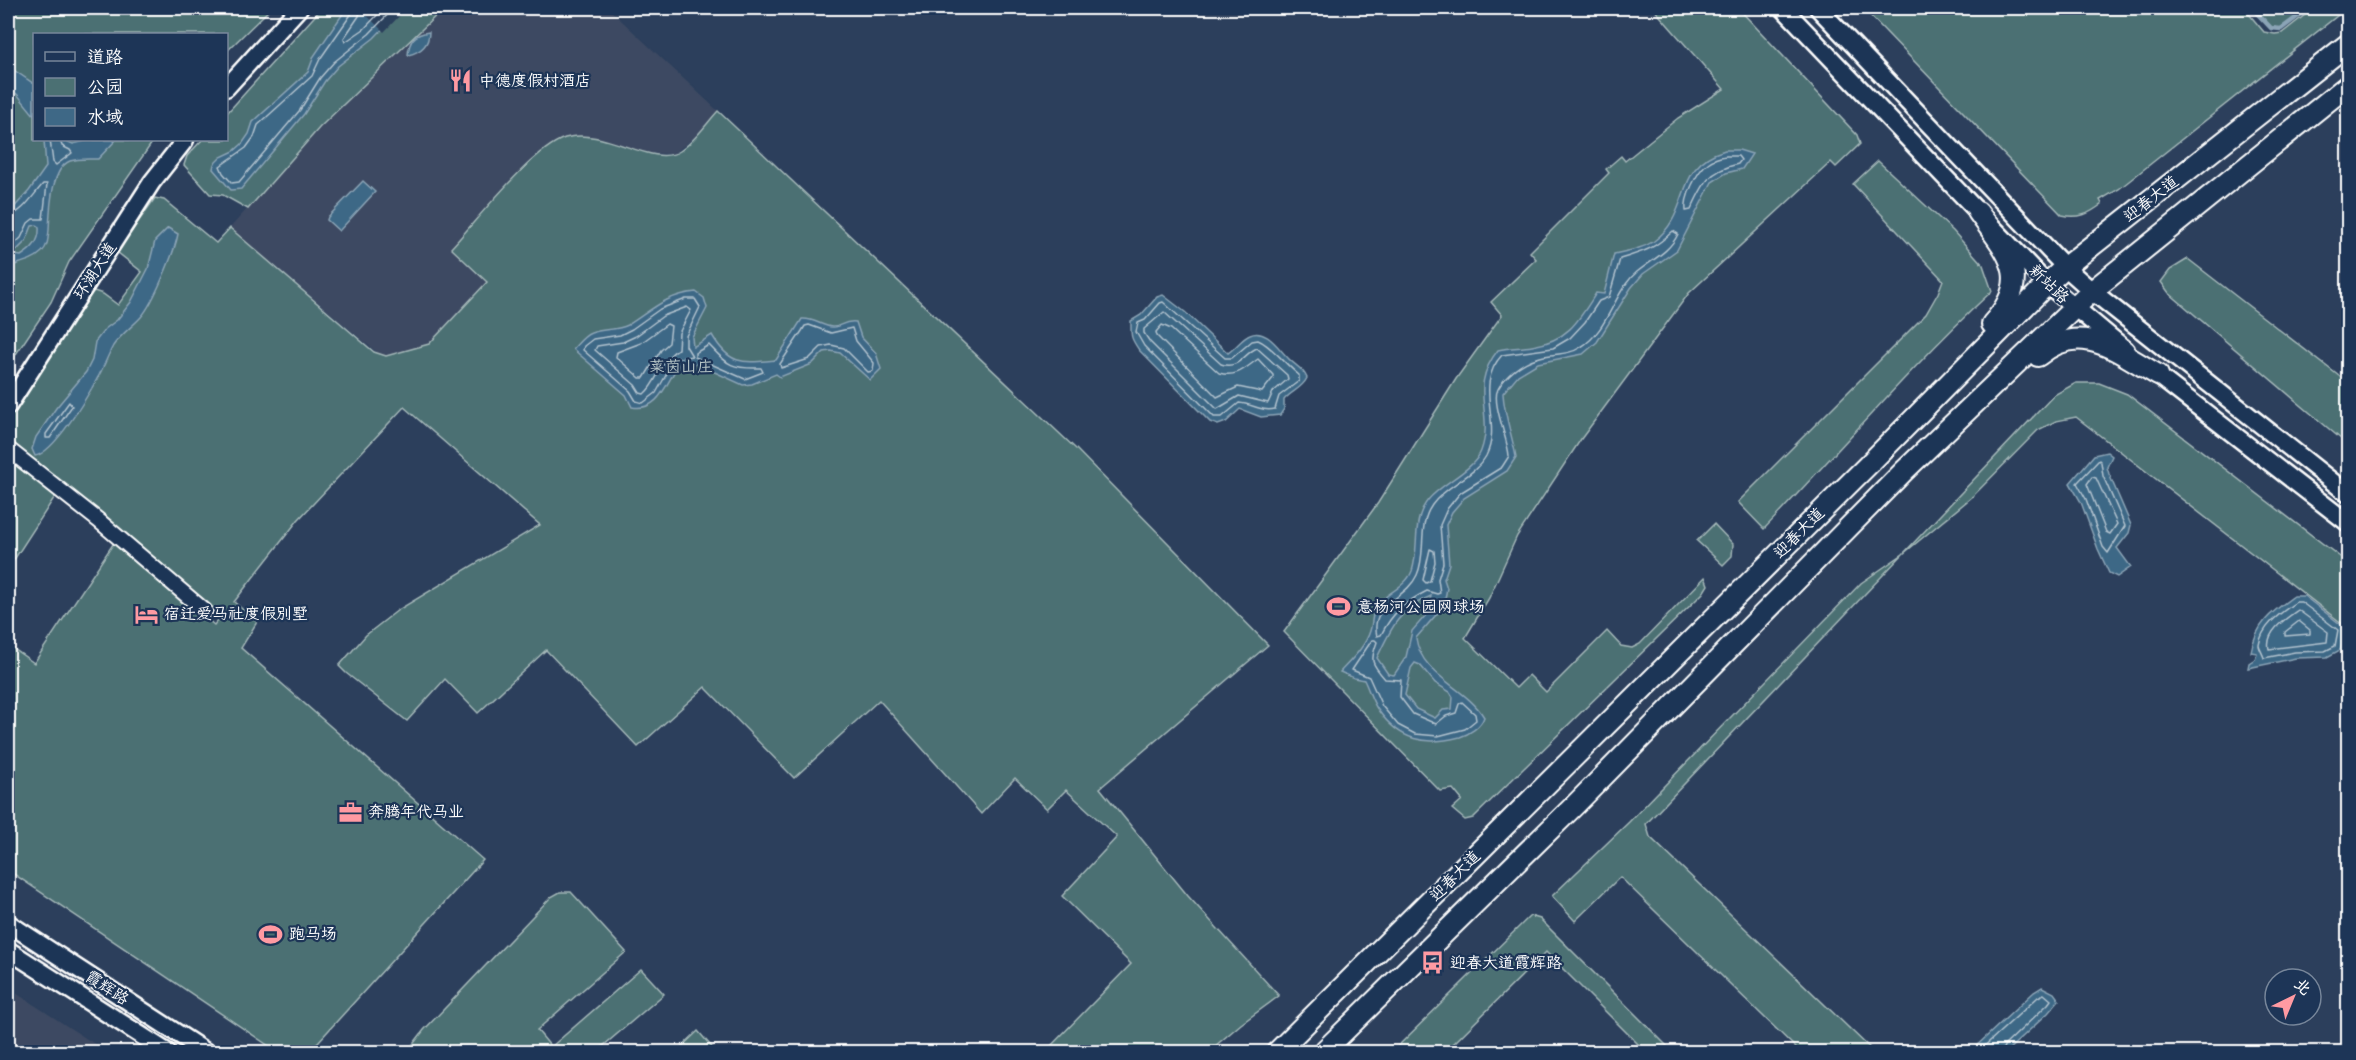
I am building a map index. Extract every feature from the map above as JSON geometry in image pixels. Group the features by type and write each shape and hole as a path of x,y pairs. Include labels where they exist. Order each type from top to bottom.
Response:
{"main road":[{"name":"迎春大道","path":"1276,1053 2065,267 2349,44"},
{"name":"迎春大道","path":"1323,1053 1584,796 1904,471 2092,291 2349,85"},
{"path":"1866,467 2006,308 2012,291 2014,275 2011,259 1978,212"},
{"path":"1904,471 2049,346 2068,339 2082,339 2106,347 2158,375"},
{"path":"1966,365 1990,388"}],"street":[{"path":"228,86 299,8"},
{"name":"新站路","path":"1783,8 2047,284 2074,309 2349,523"},
{"name":"新站路","path":"1818,8 2065,267 2092,291 2349,494"},
{"name":"环湖大道","path":"8,406 152,182 184,141"},
{"path":"8,449 98,520 205,611"},
{"name":"霞辉路","path":"8,923 206,1053"},
{"name":"霞辉路","path":"8,950 167,1053"}],"shaded area":[{"path":"444,8 608,8 718,111 694,138 673,154 643,153 631,148 538,153 451,248 487,282 429,344 386,356 380,355 230,228 320,127"},
{"path":"8,988 107,1052 8,1052"}],"green space":[{"path":"8,8 271,8 228,50 228,33 33,33 33,141 153,141 69,262 51,302 8,366"},
{"path":"322,8 444,8 320,127 248,209 223,195 210,194 184,165 187,156 201,141 228,141 228,112"},
{"path":"1653,8 1738,8 1857,135 1860,144 1836,167 1831,162 1689,293 1581,439 1517,536 1489,598 1465,638 1516,688 1529,675 1546,692 1607,631 1621,646 1632,648 1640,644 1705,577 1708,585 1703,593 1473,818 1465,820 1452,809 1462,800 1453,789 1440,791 1284,632 1378,503 1456,379 1502,315 1491,302 1536,259 1530,252 1609,173 1606,169 1621,156 1625,161 1678,118 1724,89"},
{"path":"1863,8 2244,8 2264,32 2275,34 2282,33 2314,8 2347,8 2119,189 2100,200 2102,204 2088,213 2074,216 2062,215"},
{"path":"2252,8 2309,8 2281,29 2271,28"},
{"name":"莱茵山庄","path":"718,111 1076,449 1268,645 1100,788 1188,896 1279,996 1208,1052 1045,1052 1131,964 1062,896 1117,837 1066,790 1047,809 1015,778 981,814 879,700 794,778 705,687 638,747 546,650 478,713 445,679 407,721 346,673 339,666 366,635 398,610 540,525 404,407 298,520 234,602 257,622 241,648 483,860 309,1052 278,1052 8,870 8,645 34,663 115,541 214,625 221,616 87,504 8,444 8,418 91,293 94,291 103,294 118,305 142,272 117,252 155,198 164,200 216,243 230,228 374,352 386,356 429,344 487,282 451,248 521,170 537,156 565,138 580,136 596,138 656,155 669,155 680,151 691,142"},
{"path":"1878,161 1953,231 1983,265 1992,291 1904,378 1764,529 1738,502 1926,314 1943,280 1853,184"},
{"path":"2188,259 2348,383 2348,445 2169,293 2161,282 2170,270"},
{"path":"2076,383 2099,383 2127,394 2348,563 2348,628 2076,417 2056,421 2038,430 1972,497 1903,554 2054,395"},
{"path":"8,456 56,495 8,569"},
{"path":"1714,524 1733,544 1732,556 1723,565 1697,541"},
{"path":"1903,554 1646,824 1650,837 1874,1052 1800,1052 1620,877 1575,921 1552,896 1629,822 1861,583"},
{"path":"560,892 571,892 626,952 537,1030 551,1047 641,969 664,994 596,1052 407,1052 424,1030 551,897"},
{"path":"1530,916 1540,919 1673,1052 1646,1052 1546,952 1445,1052 1392,1052"},
{"path":"698,1031 716,1052 676,1052"}],"water":[{"path":"350,8 403,8 374,38 338,66 325,81 304,114 241,189 231,190 213,169 214,164 242,144 253,122 308,72 314,56 344,12"},
{"path":"429,32 428,41 423,47 408,55 413,39"},
{"path":"8,66 33,83 33,114 17,94 8,90"},
{"path":"44,141 66,141 73,144 85,141 115,141 98,159 73,160 63,166 58,173 52,192 45,247 34,258 8,267 8,214 29,191 46,167","holes":["37,225 38,237 29,250 21,256 15,255 14,253 26,241 32,226"]},
{"path":"1725,150 1739,150 1752,154 1742,169 1726,173 1712,182 1677,250 1643,274 1631,288 1597,342 1583,354 1538,363 1518,375 1503,393 1516,457 1507,471 1464,498 1452,512 1446,525 1449,564 1444,579 1447,588 1445,599 1442,608 1416,638 1426,662 1466,697 1484,717 1474,730 1447,740 1424,741 1404,735 1395,729 1378,710 1364,680 1340,672 1365,642 1377,605 1409,577 1414,562 1419,517 1428,500 1472,464 1481,451 1485,425 1484,377 1489,364 1498,350 1532,346 1563,335 1577,321 1596,293 1604,294 1614,254 1645,246 1666,230 1674,217 1690,178 1697,167 1708,157","holes":["1431,596 1427,614 1412,631 1406,657 1394,675 1388,674 1377,658 1387,637 1404,613","1415,663 1420,665 1435,683 1450,692 1453,697 1452,709 1443,710 1435,718 1416,709 1405,695 1411,668"]},
{"path":"363,181 375,192 339,231 327,220 328,217"},
{"path":"168,228 178,234 176,242 163,277 146,310 113,346 92,387 60,435 43,453 35,456 32,449 36,437 56,408 86,372 92,360 95,342 131,302 148,269 155,241"},
{"path":"696,292 704,298 707,308 692,337 693,347 712,335 725,352 738,360 755,362 776,360 802,319 832,327 856,322 861,337 876,353 881,369 870,380 840,353 831,351 824,352 812,364 780,377 776,374 752,384 743,385 697,364 680,363 656,400 649,405 632,407 626,395 573,349 591,333 623,327 667,300"},
{"path":"1163,295 1185,312 1228,353 1247,336 1261,334 1271,340 1301,369 1307,378 1284,400 1284,409 1280,415 1261,417 1240,409 1226,422 1218,425 1210,422 1139,350 1132,336 1131,321 1141,315 1157,297"},
{"path":"2107,452 2112,456 2107,467 2109,474 2131,525 2129,533 2117,548 2131,567 2117,577 2109,573 2081,502 2070,483 2094,455"},
{"path":"2294,596 2304,596 2344,627 2340,650 2327,657 2296,658 2248,668 2257,653 2251,652 2261,626 2272,613"},
{"path":"2042,987 2054,993 2059,1000 2006,1052 1970,1052 2034,992"}],"pier":[{"path":"359,8 402,8 405,10 384,32"}],"waterway":[{"path":"2252,8 2271,28 2281,29 2309,8"}],"place":[{"name":"中德度假村酒店","path":"461,81"},
{"name":"意杨河公园网球场","path":"1339,607"},
{"name":"宿迁爱马社度假别墅","path":"146,614"},
{"name":"奔腾年代马业","path":"350,812"},
{"name":"跑马场","path":"271,934"},
{"name":"迎春大道霞辉路","path":"1432,963"}]}
